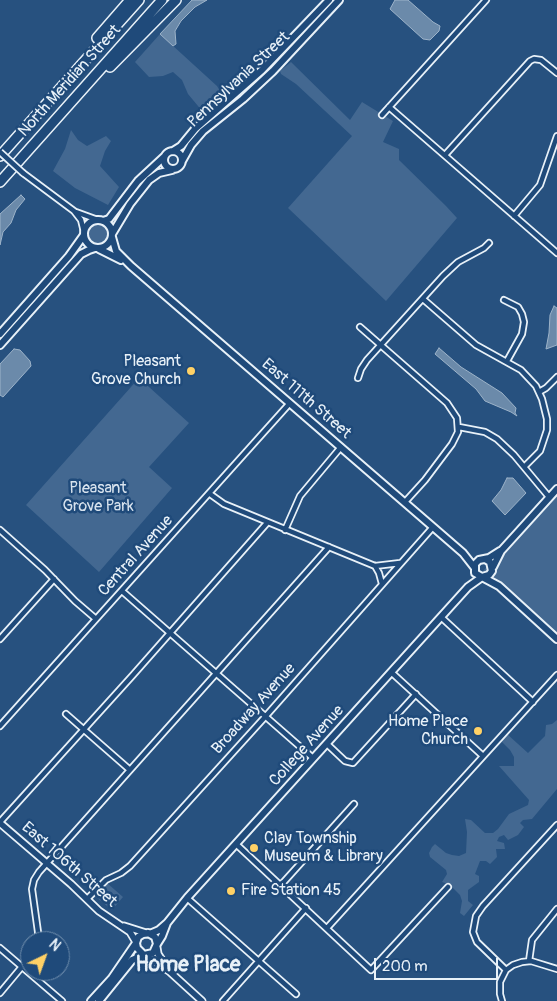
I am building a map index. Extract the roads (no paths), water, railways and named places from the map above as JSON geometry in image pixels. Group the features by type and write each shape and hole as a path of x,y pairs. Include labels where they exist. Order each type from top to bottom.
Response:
{"highway":[{"path":"43,107 65,76 130,0"},
{"name":"North Meridian Street","path":"3,156 43,107 139,0"},
{"name":"North Meridian Street","path":"0,182 162,0"},
{"path":"57,118 176,0"}],"main road":[{"name":"Pennsylvania Street","path":"173,151 181,146 203,122 262,70 329,0"},
{"name":"Pennsylvania Street","path":"182,161 191,145 203,131 267,76 339,0"},
{"path":"0,334 69,256 84,233 87,224 109,218 138,181 165,156 173,151 180,154 182,161 179,168 159,173 149,180 130,204 107,246 90,249 81,254 0,345"},
{"path":"165,156 164,163 167,168 172,170"},
{"path":"100,220 110,226 112,236"},
{"path":"84,233 87,244 97,249"},
{"name":"East 111th Street","path":"112,236 116,251 131,266 463,553 474,568"},
{"name":"East 111th Street","path":"97,249 131,266"},
{"path":"483,577 489,575 501,551 557,489"},
{"path":"501,551 476,562 474,568 477,575 499,586 557,639"},
{"name":"East 111th Street","path":"463,553 483,559"},
{"path":"483,559 490,562 499,586"},
{"name":"College Avenue","path":"468,587 474,568"},
{"name":"College Avenue","path":"147,933 159,930 167,923 187,898 468,587 483,577"},
{"name":"College Avenue","path":"157,946 167,923"},
{"path":"91,1001 112,978 140,936 147,933 155,937 157,946 153,953 132,960 99,1001"},
{"path":"136,942 138,950 145,955"}],"street":[{"path":"382,115 486,0"},
{"path":"445,155 530,61 534,59 541,60 557,73"},
{"path":"389,107 557,253"},
{"path":"514,216 540,185 557,136"},
{"path":"3,156 74,212 81,220 84,233"},
{"path":"74,212 100,220"},
{"path":"358,378 363,365 458,262 490,243"},
{"path":"423,299 470,341 525,373 539,392 547,419 546,436 540,451 524,467"},
{"path":"504,300 518,308 524,322 522,334 506,361"},
{"path":"360,327 452,407 457,418 459,426 457,436 452,444 425,480 404,502"},
{"path":"539,392 557,377"},
{"name":"Central Avenue","path":"0,726 290,403"},
{"path":"459,426 485,432 498,439 509,448 549,497"},
{"path":"285,530 300,496 341,447"},
{"path":"210,494 221,503 375,566 401,563"},
{"path":"0,822 267,523"},
{"name":"Broadway Avenue","path":"87,899 106,880 121,873 130,866 266,717 433,527"},
{"path":"0,530 96,620"},
{"path":"38,931 32,897 34,880 329,547"},
{"path":"375,566 381,577 382,584"},
{"path":"0,639 54,579"},
{"path":"122,591 313,758"},
{"path":"441,617 533,702"},
{"path":"391,672 483,756"},
{"path":"327,928 557,675"},
{"path":"327,744 345,761 353,763 416,694"},
{"path":"66,714 130,770"},
{"path":"281,884 354,804"},
{"name":"East 106th Street","path":"0,822 100,911 132,934 136,942"},
{"path":"506,970 477,942 473,932 476,916 557,825"},
{"path":"236,844 371,970 448,888"},
{"path":"187,898 296,994"},
{"path":"223,1001 306,908"},
{"path":"529,961 532,940 557,910"},
{"name":"East 106th Street","path":"122,926 147,933"},
{"path":"157,946 159,956 169,971"},
{"path":"0,948 20,965"},
{"path":"145,955 169,971 202,1001"},
{"path":"502,1001 499,986 506,970 518,963 529,961 557,969"},
{"path":"0,993 20,969"},
{"path":"38,981 62,1001"}],"place":[{"name":"Pleasant Grove Church","path":"191,371"},
{"name":"Home Place Church","path":"478,731"},
{"name":"Clay Township Museum & Library","path":"254,848"},
{"name":"Fire Station 45","path":"231,891"}],"district":[{"name":"Home Place","path":"188,966"}],"park label":[{"name":"Pleasant Grove Park","path":"98,498"}]}
